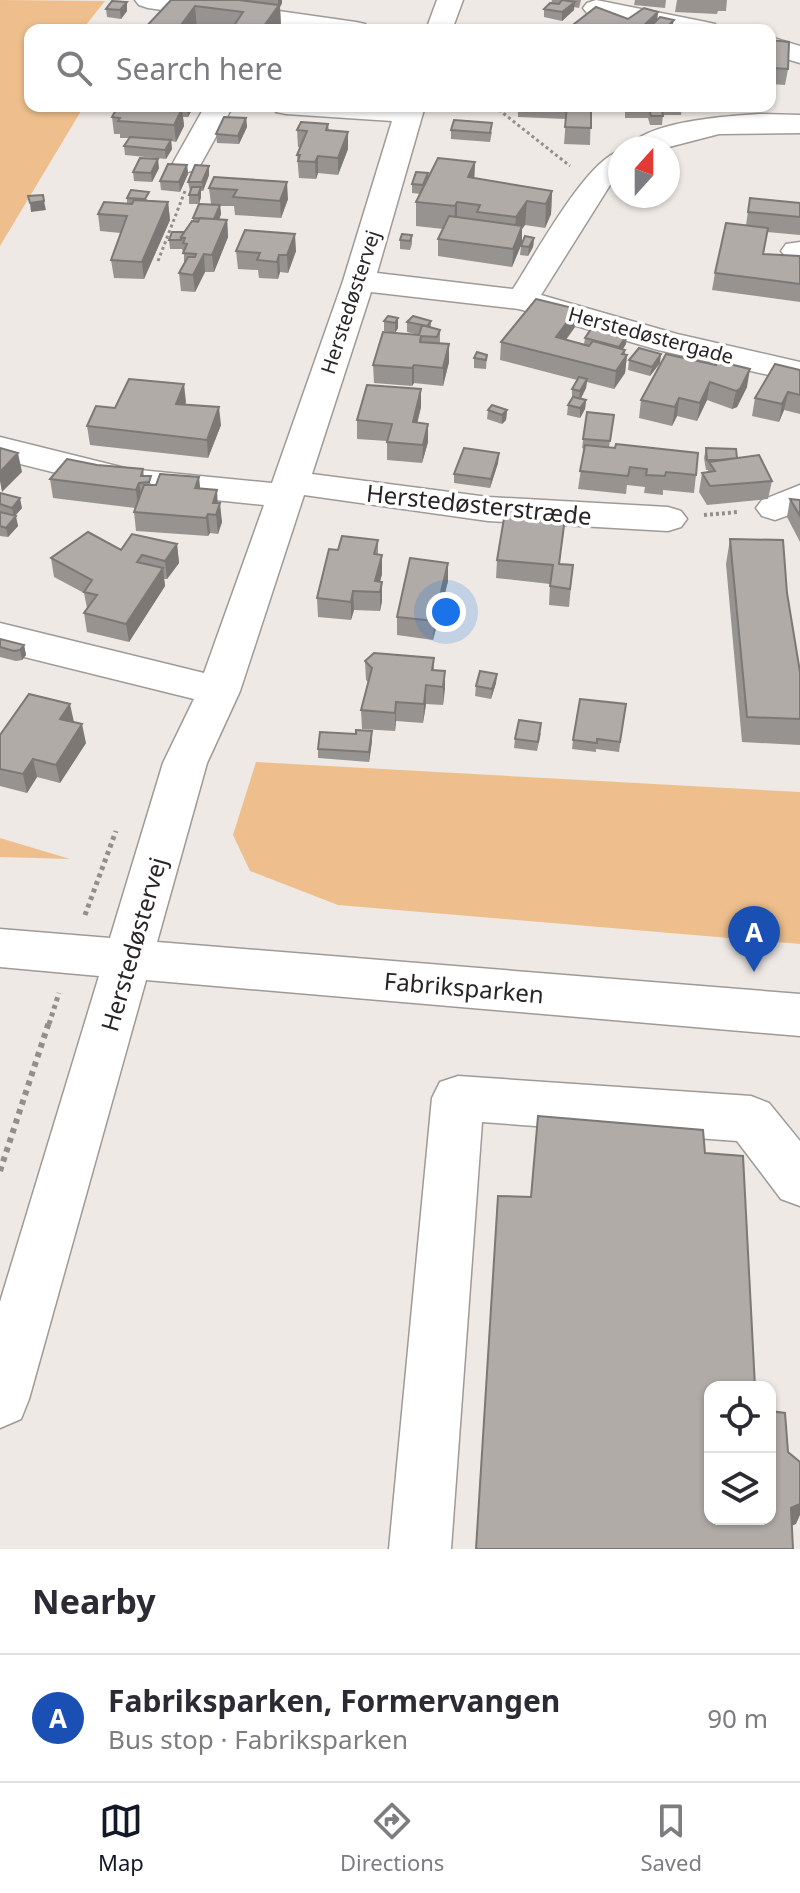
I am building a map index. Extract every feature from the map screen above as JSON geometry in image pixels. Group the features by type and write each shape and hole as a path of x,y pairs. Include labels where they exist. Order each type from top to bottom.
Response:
{"street":[{"path":"148,0 314,24"},
{"path":"343,0 348,24"},
{"path":"441,24 450,0"},
{"path":"590,10 671,24"},
{"path":"776,47 800,55"},
{"path":"188,163 216,112"},
{"name":"Herstedøstervej","path":"0,1399 185,763 219,691 359,281 409,112"},
{"path":"674,136 716,126 800,124"},
{"path":"522,300 608,173"},
{"name":"Herstedøstergade","path":"359,281 522,300 670,343 800,372"},
{"path":"0,448 129,480 288,489"},
{"name":"Herstedøsterstræde","path":"288,489 488,509 668,519"},
{"path":"0,637 219,691"},
{"name":"Fabriksparken","path":"0,948 800,1015"},
{"path":"420,1549 458,1098 751,1119 800,1182"}],"path":[{"path":"502,112 569,166 608,169"},
{"path":"158,261 194,167 188,163"},
{"path":"668,519 788,502"},
{"path":"0,1171 71,954"}],"shaded area":[{"path":"0,0 105,1 87,24 24,24 24,112 80,112 0,246"},
{"path":"256,762 800,792 800,944 338,905 250,871 233,835"},
{"path":"0,838 70,859 0,857"}],"building":[{"path":"171,0 239,0 279,5 265,24 235,24 243,12 195,6 182,24 149,24"},
{"path":"562,0 575,2 562,12 544,9 550,3 559,4"},
{"path":"112,1 127,2 120,10 106,9"},
{"path":"596,7 628,19 644,8 658,12 645,24 574,24"},
{"path":"660,17 674,20 670,24 653,24"},
{"path":"776,41 789,42 788,69 776,68"},
{"path":"115,112 180,112 174,125 118,121 120,118 112,117"},
{"path":"566,112 591,112 591,128 565,127"},
{"path":"650,112 662,112 663,116 651,116"},
{"path":"224,117 246,118 238,136 216,134"},
{"path":"454,120 492,123 490,133 451,130"},
{"path":"301,122 328,124 326,130 348,132 338,158 318,156 315,162 298,161 300,155 297,155 307,131 297,130"},
{"path":"130,137 171,140 165,150 124,146"},
{"path":"140,158 158,159 151,173 133,172"},
{"path":"438,158 475,162 468,177 552,191 546,204 527,201 516,217 477,212 480,205 416,202"},
{"path":"168,164 187,165 179,182 160,181"},
{"path":"195,165 209,166 202,182 188,182"},
{"path":"416,172 428,173 423,185 412,184"},
{"path":"214,177 287,182 280,201 233,197 237,190 209,188"},
{"path":"192,187 201,187 198,195 189,195"},
{"path":"131,190 149,192 145,199 127,198"},
{"path":"43,195 44,201 30,203 28,196"},
{"path":"750,198 800,203 800,217 748,212"},
{"path":"134,200 168,202 142,262 111,260 127,216 98,214 104,202 132,204"},
{"path":"199,204 220,205 214,219 193,218"},
{"path":"449,216 522,226 513,249 438,239"},
{"path":"200,218 227,220 212,255 204,254 193,275 179,273 188,257 195,257 196,254 183,253 187,244 181,237 192,221 198,222"},
{"path":"726,223 768,228 763,254 800,256 800,284 715,273"},
{"path":"245,230 295,234 287,255 279,255 277,262 257,260 260,253 236,251"},
{"path":"172,232 184,232 181,240 169,240"},
{"path":"402,234 412,235 410,241 400,240"},
{"path":"525,236 534,238 529,247 521,246"},
{"path":"536,299 577,309 556,337 589,346 593,341 625,350 622,354 627,355 616,371 501,342"},
{"path":"388,316 398,318 395,323 384,321"},
{"path":"413,316 431,321 427,326 407,322"},
{"path":"422,325 440,330 437,337 421,336 420,342 449,344 443,368 373,365 383,332 419,335"},
{"path":"593,326 627,335 619,347 585,338"},
{"path":"639,348 661,354 652,367 629,360"},
{"path":"477,352 487,355 486,360 474,358"},
{"path":"666,354 750,369 736,391 710,382 700,403 679,398 675,407 641,400"},
{"path":"775,364 800,370 800,395 788,392 782,404 755,398"},
{"path":"579,377 587,379 580,391 572,389"},
{"path":"129,379 184,384 176,404 219,407 207,440 87,426 96,406 115,408"},
{"path":"367,385 421,389 413,422 428,424 423,445 387,442 392,424 357,420"},
{"path":"573,397 586,400 580,408 568,405"},
{"path":"492,405 507,410 502,415 488,410"},
{"path":"587,412 614,415 610,441 583,439"},
{"path":"616,444 698,453 696,475 666,472 665,476 646,475 647,469 630,467 628,476 580,471 585,445 615,448"},
{"path":"0,448 18,453 0,472"},
{"path":"464,448 499,453 491,479 454,474"},
{"path":"706,448 736,449 737,458 707,460"},
{"path":"759,455 772,481 710,486 702,473 715,471 709,462"},
{"path":"67,459 143,469 141,476 151,476 149,482 139,483 136,490 50,479"},
{"path":"160,474 199,477 195,488 217,490 213,503 220,503 216,515 208,514 206,518 134,512 144,485 156,485"},
{"path":"0,493 20,498 12,508 0,504"},
{"path":"790,499 800,500 800,516"},
{"path":"0,512 16,516 6,528 0,526"},
{"path":"505,512 565,518 559,564 573,565 570,589 550,586 553,565 497,560"},
{"path":"88,532 121,550 132,534 177,544 165,561 142,555 137,562 163,568 126,624 84,613 97,595 84,592 92,580 51,558"},
{"path":"342,536 378,540 374,554 382,555 375,581 382,582 380,592 353,591 351,602 317,598 329,549 338,550"},
{"path":"730,539 783,540 787,593 800,672 800,719 747,717"},
{"path":"410,558 448,563 434,621 397,617"},
{"path":"0,639 24,645 14,651 0,647"},
{"path":"374,653 434,658 432,670 445,671 443,687 426,685 424,704 396,702 395,713 361,710 372,668 365,661"},
{"path":"480,671 497,674 492,689 476,686"},
{"path":"29,694 70,704 60,719 82,724 56,765 33,759 23,774 0,769 0,735"},
{"path":"580,699 626,704 620,742 573,740"},
{"path":"519,720 541,723 538,742 515,739"},
{"path":"356,730 372,731 369,752 318,749 320,732 356,734"},
{"path":"538,1116 703,1130 705,1153 743,1156 755,1381 704,1381 704,1525 776,1525 776,1412 785,1413 788,1452 800,1462 800,1504 791,1508 793,1549 476,1549 498,1196 531,1197"}],"place":[{"name":"Fabriksparken, Formervangen","path":"754,972"}]}
